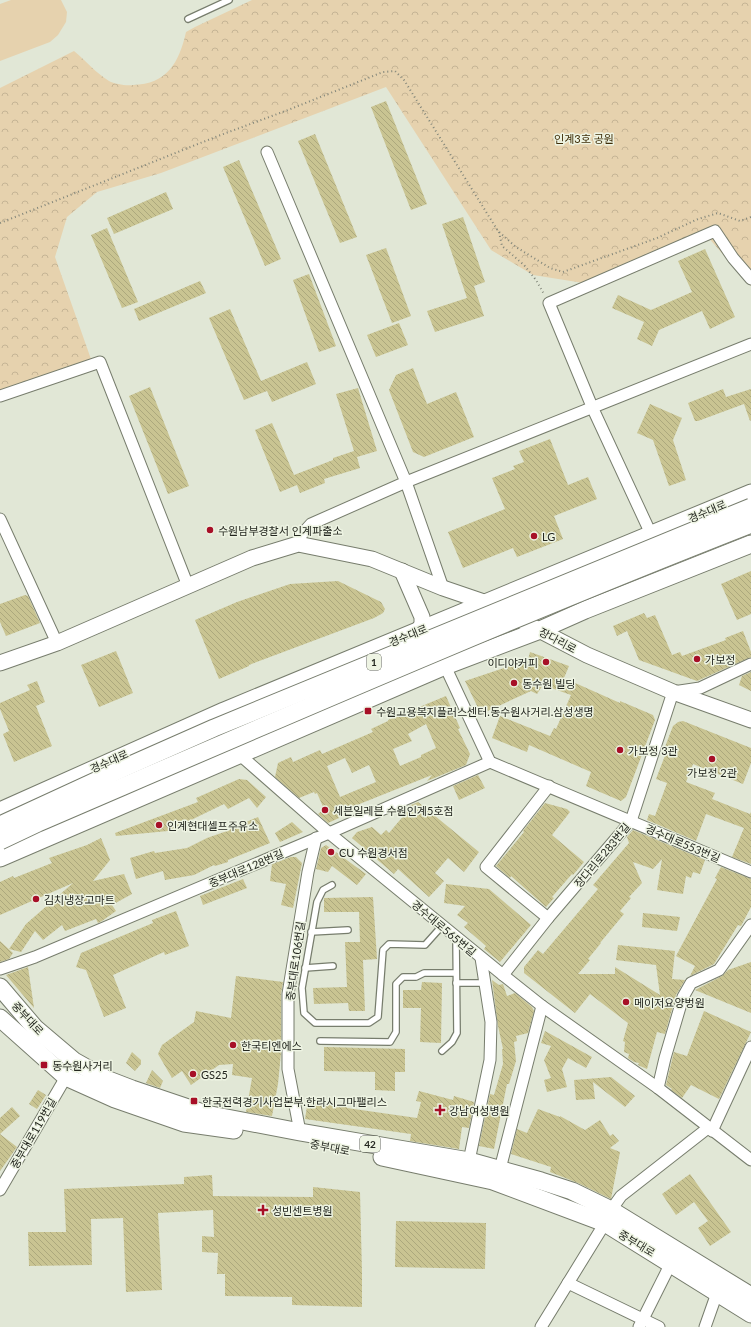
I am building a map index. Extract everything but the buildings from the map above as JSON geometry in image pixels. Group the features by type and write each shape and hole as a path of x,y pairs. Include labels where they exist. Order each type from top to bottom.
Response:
{"main road":[{"name":"경수대로","path":"0,811 224,711 751,493"},
{"name":"1","path":"0,825 214,728 751,507"},
{"name":"1","path":"0,841 38,823 367,681 649,564 751,524"},
{"path":"0,858 445,666 540,630 585,610 751,544"},
{"name":"중부대로","path":"0,987 35,1028 74,1061 106,1079 206,1114 469,1161 572,1191 671,1264 751,1314"},
{"name":"중부대로","path":"0,1018 66,1077 115,1100 184,1123 266,1135 384,1157 493,1181 608,1217 751,1296"}],"street":[{"path":"267,152 406,482 443,588"},
{"path":"651,534 593,408 549,303 715,231 733,258 751,279"},
{"path":"0,664 57,643 252,558 298,544 302,534 311,524 406,482 751,344"},
{"path":"0,396 100,362 188,586"},
{"path":"0,519 57,643"},
{"name":"장다리로","path":"298,544 372,558 443,588 487,603 587,655 673,692 751,720"},
{"path":"402,571 422,617 422,624 418,631"},
{"path":"673,692 700,688 751,664"},
{"path":"445,666 490,762"},
{"name":"장다리로283번길","path":"502,975 548,918 631,821 673,692"},
{"name":"경수대로565번길","path":"240,755 329,833 502,975 542,1006 658,1088 751,1160"},
{"name":"경수대로553번길","path":"490,762 751,872"},
{"name":"중부대로128번길","path":"0,969 35,957 329,833 490,762"},
{"path":"548,918 486,867 549,786"},
{"name":"중부대로106번길","path":"300,1132 288,1069 288,994 308,872 316,838"},
{"path":"658,1088 665,1058 681,1005 691,983 719,970 751,925"},
{"path":"469,1161 490,1060 491,1022 481,958"},
{"path":"500,1169 542,1006"},
{"path":"541,1327 621,1196 710,1129 751,1047"},
{"name":"중부대로119번길","path":"0,1190 66,1077"},
{"path":"641,1323 671,1264"},
{"path":"568,1283 641,1323 659,1327"},
{"path":"705,1327 717,1293"}],"lane":[{"path":"188,19 229,0"},
{"path":"332,884 323,890 317,902 302,988 304,1013 315,1023 369,1023 378,1017 383,950 389,944 425,945 442,926"},
{"path":"311,932 348,930"},
{"path":"442,1051 452,1042 457,1033 456,938"},
{"path":"305,968 333,966"},
{"path":"320,1040 390,1042 396,1032 396,984 403,977 416,977 424,973 456,973"},
{"path":"456,984 485,983"}],"path":[{"path":"0,223 383,72 395,72 404,80 498,231 516,247 550,268 563,272 657,238 718,213 740,221 751,217"},
{"path":"498,231 502,246 524,265 536,280 549,303"}],"green space":[{"path":"11,0 61,0 67,12 66,22 58,35 50,42 0,61 0,4"},
{"name":"인계3호 공원","path":"252,0 751,0 751,286 706,235 596,285 533,275 491,250 386,87 161,173 97,192 67,217 55,257 92,362 0,390 0,88 74,51 111,82 130,85 145,84 155,81 170,70 180,53 186,32"}],"place":[{"name":"수원남부경찰서 인계파출소","path":"210,530"},
{"name":"LG","path":"534,536"},
{"name":"가보정","path":"697,659"},
{"name":"이디야커피","path":"546,662"},
{"name":"동수원 빌딩","path":"514,683"},
{"name":"수원고용복지플러스센터.동수원사거리.삼성생명","path":"368,711"},
{"name":"가보정 3관","path":"620,750"},
{"name":"가보정 2관","path":"712,759"},
{"name":"세븐일레븐 수원인계5호점","path":"325,810"},
{"name":"인계현대셀프주유소","path":"159,825"},
{"name":"CU 수원경서점","path":"331,852"},
{"name":"김치냉장고마트","path":"36,899"},
{"name":"메이저요양벙원","path":"626,1002"},
{"name":"한국티엔에스","path":"233,1045"},
{"name":"동수원사거리","path":"44,1065"},
{"name":"GS25","path":"193,1074"},
{"name":"한국전력경기사업본부.한라시그마팰리스","path":"194,1101"},
{"name":"강남여성병원","path":"440,1110"},
{"name":"성빈센트병원","path":"263,1210"}]}
